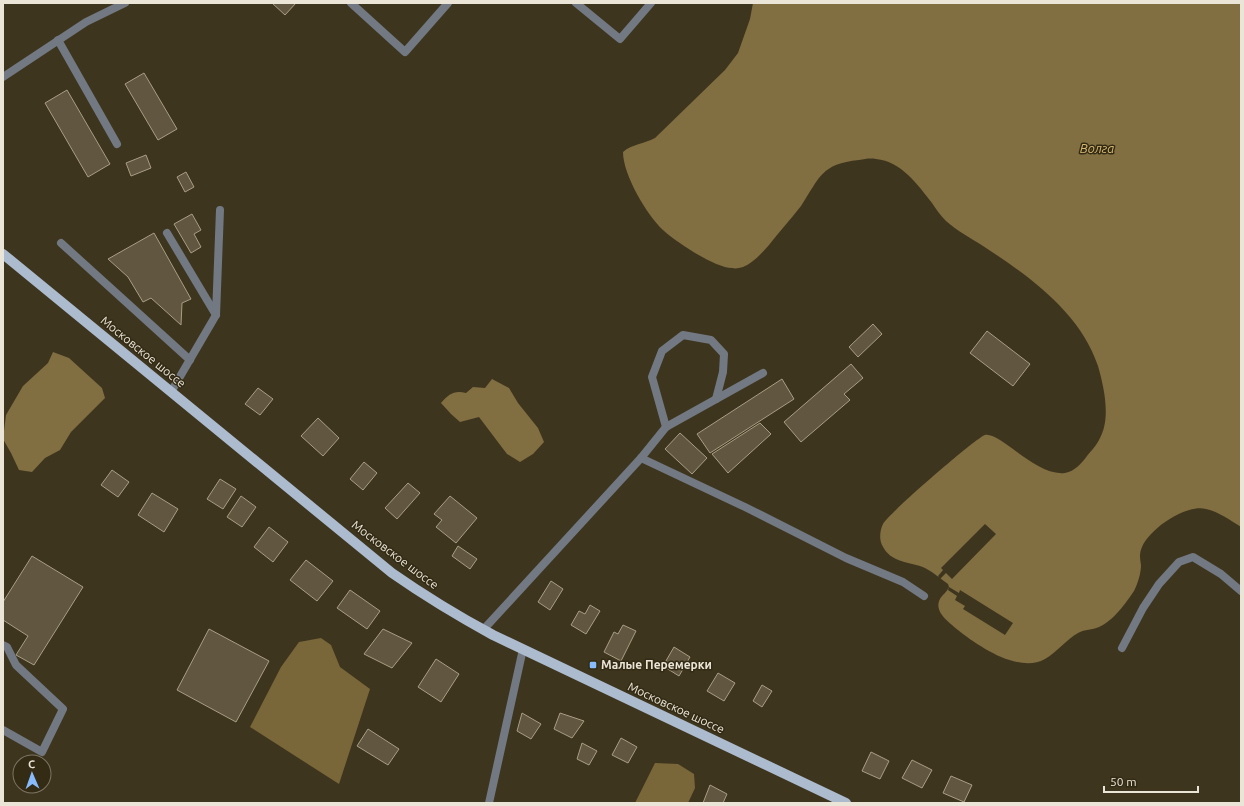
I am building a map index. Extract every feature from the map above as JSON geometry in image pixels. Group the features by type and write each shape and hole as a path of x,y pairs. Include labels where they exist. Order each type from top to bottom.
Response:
{"main road":[{"name":"Московское шоссе","path":"3,254 392,573 444,607 483,630 846,803"}],"lane":[{"path":"3,77 86,22 125,3"},
{"path":"351,3 405,52 448,3"},
{"path":"576,3 620,39 651,3"},
{"path":"58,40 117,144"},
{"path":"171,392 216,315 220,210"},
{"path":"167,233 216,315"},
{"path":"61,243 190,360"},
{"path":"666,427 652,377 662,351 683,335 711,340 724,354 716,400"},
{"path":"483,630 640,458 666,427 763,373"},
{"path":"640,458 745,506 846,558 903,582 924,596"},
{"path":"1122,648 1159,584 1179,562 1193,557 1221,574 1241,591"},
{"path":"3,645 7,647 16,666 63,709 42,752 3,730"},
{"path":"489,803 523,649"}],"shaded area":[{"path":"321,638 331,645 340,667 370,689 339,784 250,727 281,667 299,642"},
{"path":"655,763 678,764 694,774 695,788 688,803 635,803"}],"water":[{"name":"Волга","path":"753,3 1241,3 1241,527 1211,510 1198,508 1188,510 1169,519 1152,533 1142,547 1140,554 1141,565 1137,585 1119,611 1109,621 1099,627 1078,633 1045,659 1035,663 1011,661 987,650 958,630 943,617 938,604 949,587 948,584 925,568 890,556 882,545 880,534 883,524 888,517 951,461 985,435 992,436 1000,440 1031,462 1054,472 1065,473 1078,467 1100,438 1106,412 1098,366 1090,347 1066,312 1035,283 1018,270 950,225 908,175 893,164 885,161 865,159 846,162 829,169 818,180 801,206 757,258 743,267 736,268 716,264 686,247 669,235 650,215 631,183 624,161 623,152 630,147 655,138 725,70 738,53 750,19"},
{"path":"53,352 69,358 102,388 105,398 71,432 60,450 45,458 32,472 19,470 3,439 6,415 23,386 48,363"},
{"path":"492,379 509,388 518,403 538,428 544,442 533,454 520,462 507,454 479,417 460,422 441,403 449,395 455,392 466,393 473,387 485,388"}],"pier":[{"path":"985,524 996,534 952,579 946,573 940,579 938,576 943,570 941,568"},
{"path":"949,587 959,593 960,590 1013,623 1005,635 963,609 965,606 955,600 957,596 948,590"}],"building":[{"path":"272,3 296,3 285,15"},
{"path":"144,73 177,129 158,140 125,84"},
{"path":"67,90 110,164 88,177 45,103"},
{"path":"146,155 151,168 131,176 126,163"},
{"path":"186,172 194,187 185,192 177,177"},
{"path":"192,214 201,230 194,234 201,247 191,253 174,224"},
{"path":"154,233 191,299 182,303 181,325 151,298 143,302 128,277 108,259"},
{"path":"873,324 882,334 858,357 849,347"},
{"path":"987,331 1030,364 1013,386 970,353"},
{"path":"851,364 863,378 844,394 850,400 801,442 784,422"},
{"path":"782,379 794,399 710,453 697,434"},
{"path":"258,388 273,399 260,415 245,404"},
{"path":"318,418 339,438 323,456 301,436"},
{"path":"760,423 771,434 728,473 712,454"},
{"path":"680,433 707,458 692,474 665,449"},
{"path":"364,462 377,473 363,490 350,479"},
{"path":"112,470 129,482 118,497 101,485"},
{"path":"220,479 236,489 223,509 207,499"},
{"path":"408,483 420,493 397,519 385,508"},
{"path":"152,493 178,509 164,532 138,515"},
{"path":"241,496 256,507 242,527 227,517"},
{"path":"450,496 477,518 456,543 436,527 442,520 434,514"},
{"path":"269,527 288,542 273,562 254,547"},
{"path":"458,546 477,559 470,569 452,556"},
{"path":"32,556 83,587 34,665 16,655 28,636 3,620 3,602"},
{"path":"306,560 333,581 317,601 290,580"},
{"path":"551,581 563,589 550,610 538,602"},
{"path":"350,590 380,611 367,629 337,608"},
{"path":"590,605 600,611 586,634 571,625 579,611 585,614"},
{"path":"623,625 636,631 621,661 604,652 614,632 618,634"},
{"path":"209,629 269,661 236,722 177,690"},
{"path":"383,629 412,643 392,668 364,654"},
{"path":"674,647 690,657 679,676 663,666"},
{"path":"436,659 459,674 441,702 418,687"},
{"path":"718,673 735,683 724,701 707,691"},
{"path":"762,685 772,691 762,707 753,701"},
{"path":"522,713 541,724 531,739 517,731"},
{"path":"560,713 584,721 572,738 554,729"},
{"path":"368,729 399,749 388,765 357,746"},
{"path":"621,738 637,747 628,763 612,755"},
{"path":"582,743 597,751 589,765 577,759"},
{"path":"871,752 889,761 880,779 862,771"},
{"path":"912,760 932,770 922,788 902,778"},
{"path":"951,776 972,785 964,802 943,793"},
{"path":"710,785 727,794 723,803 703,803"}],"place":[{"name":"Малые Перемерки","path":"593,665"}]}
